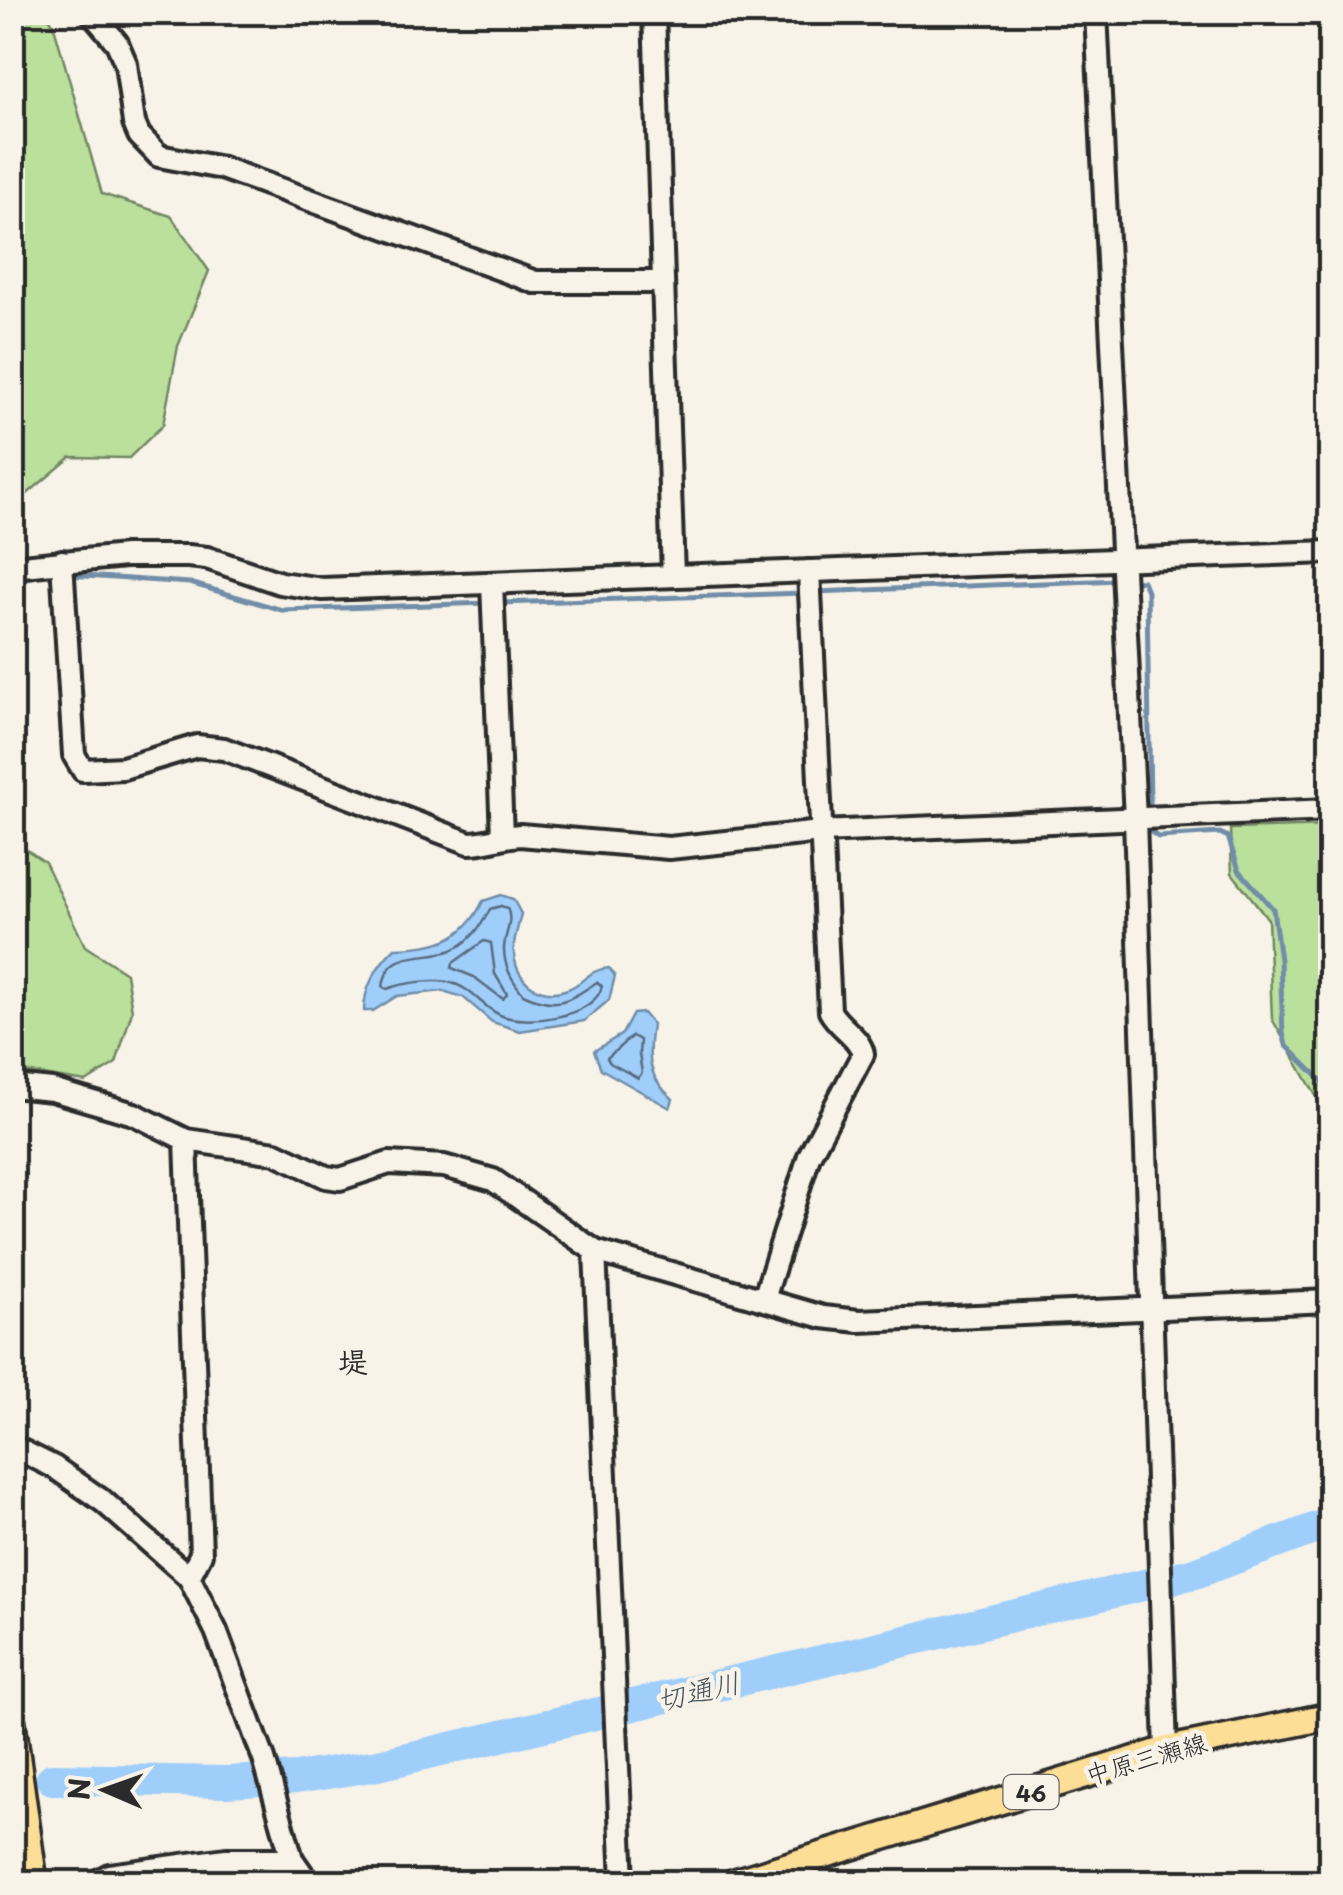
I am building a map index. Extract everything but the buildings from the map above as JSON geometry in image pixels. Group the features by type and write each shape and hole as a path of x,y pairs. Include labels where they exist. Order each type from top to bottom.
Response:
{"main road":[{"name":"中原三瀬線","path":"735,1882 1166,1750 1330,1716"},
{"path":"12,1722 34,1882"}],"street":[{"path":"92,12 117,43 126,64 139,136 159,156 222,168 535,282 663,282"},
{"path":"654,12 673,576"},
{"path":"1096,12 1135,819 1166,1750"},
{"path":"12,567 188,556 207,558 280,583 322,589 1330,552"},
{"path":"62,562 74,755 82,770 124,768 197,746 224,749 469,843 484,843 502,836 551,837 669,848 820,832 1330,810"},
{"path":"764,1299 809,1156 863,1054 862,1046 836,1023 830,1011 809,571"},
{"path":"492,583 502,836"},
{"path":"12,1086 52,1090 134,1114 186,1140 276,1153 326,1177 340,1179 389,1163 444,1166 493,1180 595,1251 823,1317 859,1322 1330,1301"},
{"path":"186,1140 201,1554 189,1577"},
{"path":"595,1251 622,1882"},
{"path":"12,1446 54,1467 104,1502 189,1577 216,1631 264,1758 292,1859 308,1882"},
{"path":"96,1882 109,1874 226,1859 292,1859"}],"green space":[{"path":"13,12 46,13 53,23 102,194 171,216 209,271 178,346 163,425 129,458 71,457 13,506"},
{"path":"1330,826 1330,1120 1272,1019 1268,919 1232,873 1230,829"},
{"path":"12,840 45,862 85,946 126,973 132,1011 116,1063 86,1082 13,1070"}],"water":[{"path":"501,895 513,899 521,914 514,957 528,984 557,992 609,968 615,976 609,1000 584,1021 520,1031 492,1022 463,997 443,991 397,996 373,1011 364,1011 373,976 395,948 448,939 467,925 483,901"},
{"path":"643,1013 652,1024 653,1074 673,1099 670,1108 601,1069 594,1051 622,1034 633,1014"}],"waterway":[{"path":"12,582 58,575"},
{"path":"69,575 190,583 282,610 489,603"},
{"path":"815,592 1119,580"},
{"path":"1130,580 1143,581 1147,591 1150,811"},
{"path":"500,603 804,593"},
{"path":"1150,822 1151,832 1158,837 1220,833 1228,837 1239,870 1273,909 1286,1045 1323,1082 1330,1108"},
{"name":"切通川","path":"52,1779 227,1782 296,1778 378,1765 1195,1573 1330,1523"}],"district":[{"name":"堤","path":"353,1360"}]}
